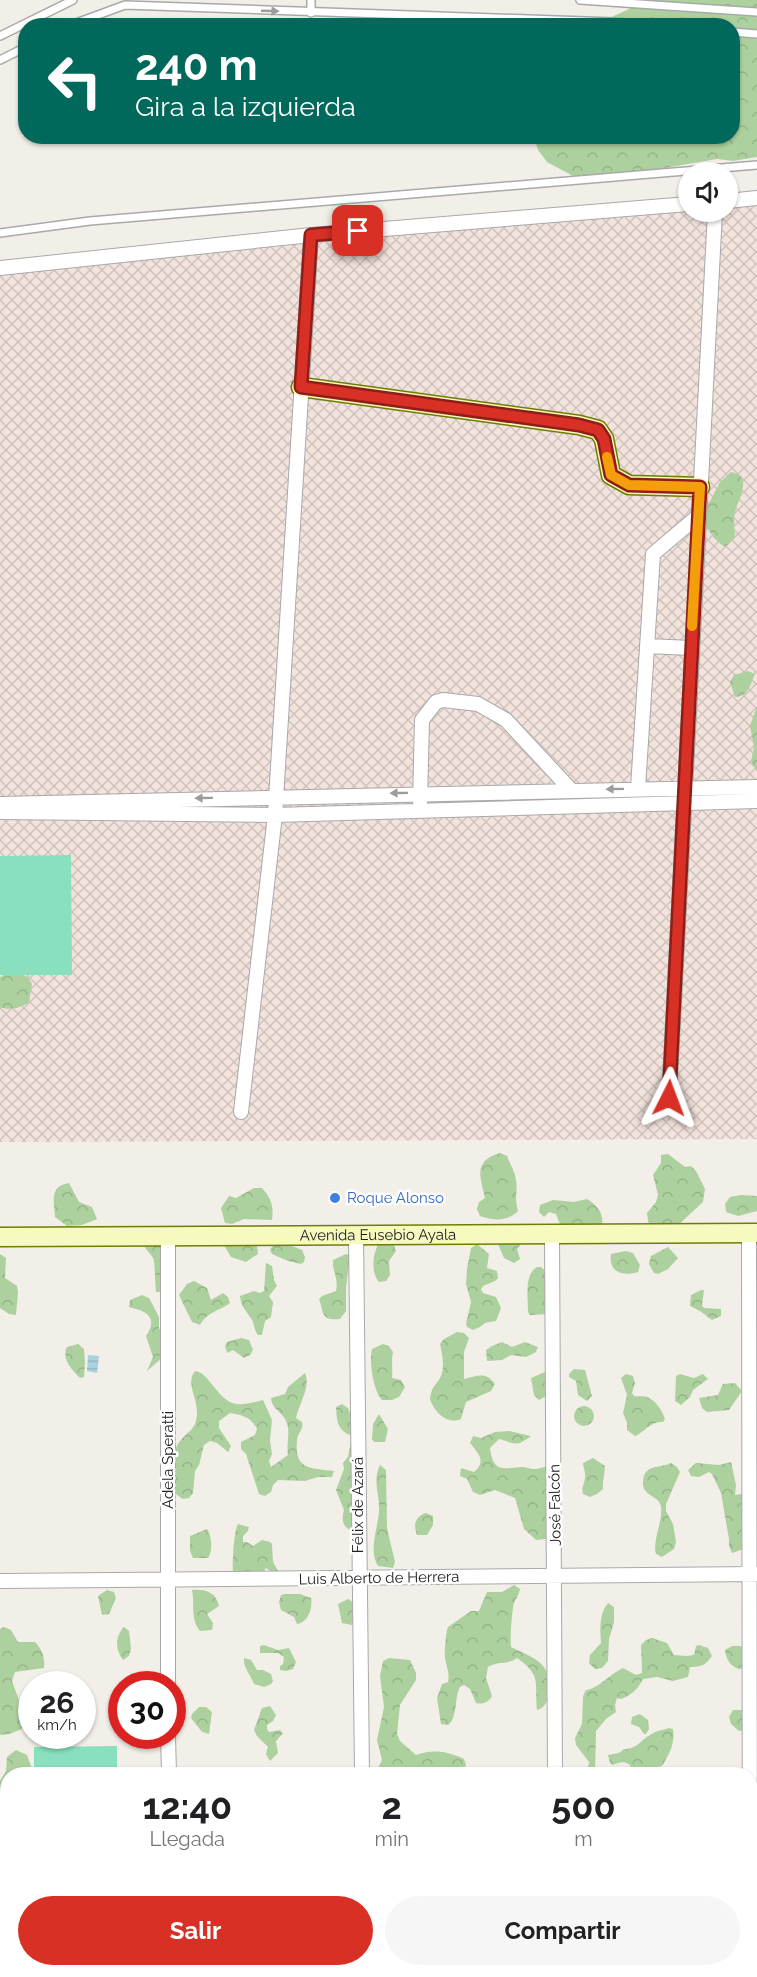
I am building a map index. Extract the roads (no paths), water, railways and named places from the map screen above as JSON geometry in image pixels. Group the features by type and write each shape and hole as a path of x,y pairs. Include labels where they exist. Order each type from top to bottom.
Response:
{"street":[{"path":"738,200 757,198"},
{"path":"0,268 311,235 678,205"},
{"path":"669,1098 714,222"},
{"path":"241,1112 276,796 311,235"},
{"path":"301,387 579,425 598,430 604,439 611,475 629,485 700,487"},
{"path":"638,788 652,554 698,516"},
{"path":"647,646 691,648"},
{"path":"419,810 422,720 436,702 443,700 478,704 506,720 571,790"},
{"path":"0,813 274,815 419,810 683,795 757,787"},
{"path":"0,804 638,788 683,795 757,801"},
{"path":"752,1767 753,1233"},
{"name":"Avenida Eusebio Ayala","path":"0,1237 753,1233"},
{"name":"Félix de Azará","path":"356,1235 362,1767"},
{"name":"José Falcón","path":"552,1235 555,1767"},
{"name":"Adela Speratti","path":"168,1236 168,1671"},
{"name":"Luis Alberto de Herrera","path":"0,1581 754,1574"},
{"path":"168,1749 169,1767"}],"lane":[{"path":"36,18 73,0"},
{"path":"311,13 312,0"},
{"path":"580,0 757,12"},
{"path":"88,18 125,3 311,13 479,18"},
{"path":"0,36 18,27"},
{"path":"740,33 757,34"},
{"path":"0,60 18,51"},
{"path":"0,233 90,221 757,165"}],"water":[{"path":"88,1355 99,1356 97,1373 87,1371"}],"place":[{"name":"Roque Alonso","path":"335,1198"}]}
